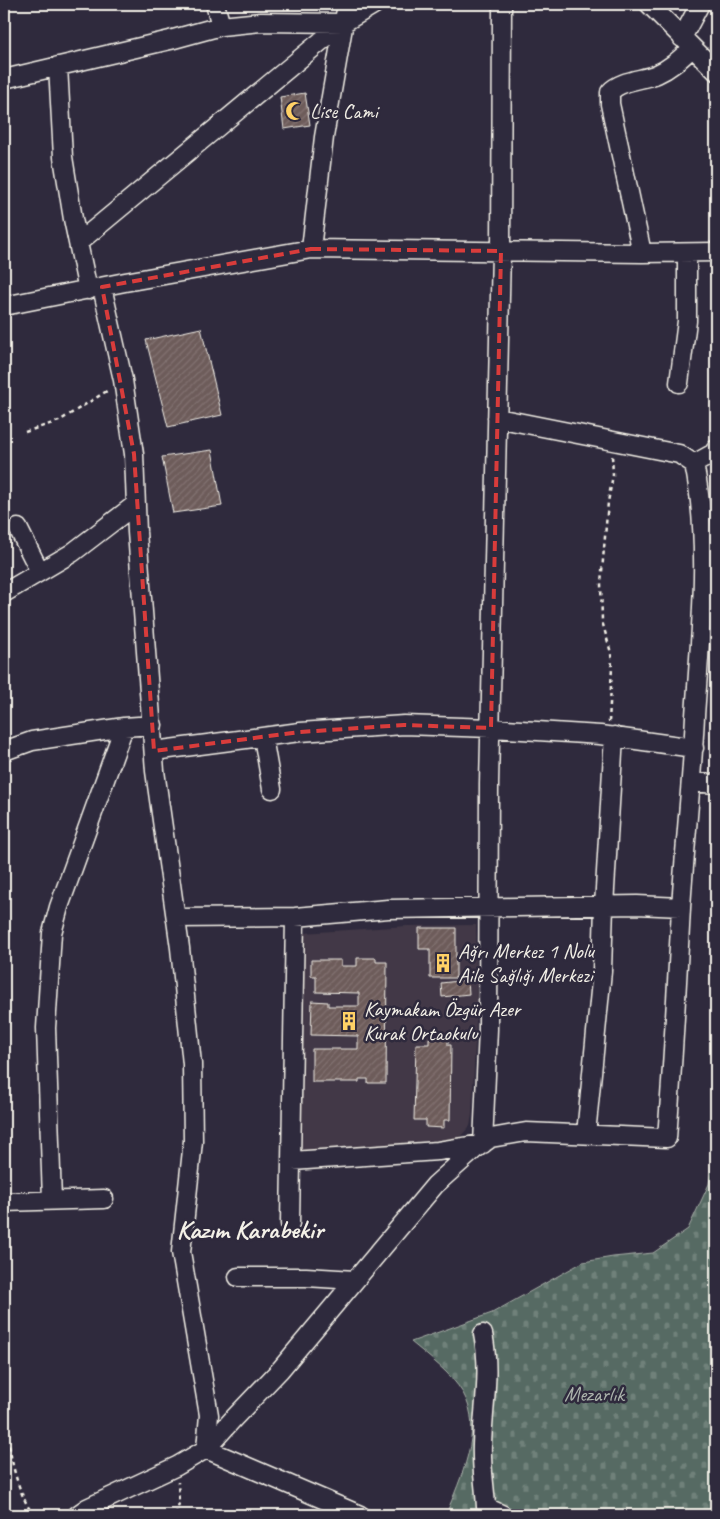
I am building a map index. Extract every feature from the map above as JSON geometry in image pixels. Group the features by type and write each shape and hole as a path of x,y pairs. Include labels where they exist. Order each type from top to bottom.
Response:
{"street":[{"path":"215,4 221,26"},
{"path":"311,249 324,138 347,4"},
{"path":"79,242 343,23 376,4"},
{"path":"483,1144 488,1030 488,907 501,251 502,4"},
{"path":"649,4 716,71"},
{"path":"642,253 610,104 610,92 618,86 658,74 672,66 687,43 700,4"},
{"path":"4,79 221,26 261,22 343,23"},
{"path":"58,66 63,157 73,219 123,380 134,454 137,532 154,751 176,918 192,1064 194,1141 180,1252 209,1415 206,1449"},
{"path":"4,306 311,249 642,253 716,252"},
{"path":"679,383 687,321 687,253"},
{"path":"77,1515 87,1508 177,1466 206,1449 280,1370 435,1185 492,1138 526,1132 667,1138 692,782 703,571 699,485 694,464 679,454 497,418"},
{"path":"694,464 714,453 716,449"},
{"path":"4,593 72,553 136,504"},
{"path":"18,528 40,572"},
{"path":"4,751 32,741 124,727 152,725"},
{"path":"154,751 300,732 404,725 491,728 612,736 694,748"},
{"path":"52,1200 46,1028 52,933 59,907 124,727"},
{"path":"586,1134 602,971 612,736"},
{"path":"263,737 272,788"},
{"path":"692,782 716,784"},
{"path":"176,918 295,916 388,909 604,906 682,907"},
{"path":"290,1224 295,916"},
{"path":"292,1161 438,1150 483,1144"},
{"path":"4,1202 104,1199"},
{"path":"238,1278 306,1277 355,1280"},
{"path":"483,1334 487,1356 486,1397 481,1447 486,1507 503,1515"},
{"path":"206,1449 360,1515"}],"path":[{"path":"25,432 59,421 123,380"},
{"path":"612,441 613,475 608,502 601,602 602,621 612,653 609,707 612,736"},
{"path":"4,1414 16,1480 21,1494 33,1515"},
{"path":"176,1515 178,1503 177,1466"}],"highlighted area":[{"path":"311,249 501,251 491,728 404,725 300,732 154,751 134,454 102,287"}],"shaded area":[{"path":"476,925 477,1000 470,1126 451,1146 299,1154 304,933 407,926"}],"green space":[{"name":"Mezarlık","path":"716,1131 716,1515 446,1515 468,1454 472,1423 469,1408 463,1393 452,1379 411,1342 492,1313 583,1262 653,1253 688,1229 709,1184"}],"building":[{"name":"Lise Cami","path":"305,93 310,125 284,129 280,97"},
{"path":"201,328 222,415 168,427 146,340"},
{"path":"212,450 222,506 173,513 162,457"},
{"name":"Ağrı Merkez 1 Nolu Aile Sağlığı Merkezi","path":"419,928 456,928 456,978 430,978 430,949 419,949"},
{"name":"Kaymakam Özgür Azer Kurak Ortaokulu","path":"357,958 376,958 376,962 387,962 386,1083 368,1083 368,1079 359,1079 359,1082 312,1082 312,1049 358,1049 358,1036 311,1035 312,1001 328,1002 328,1006 359,1006 359,993 316,992 316,976 311,976 311,960 341,960 341,966 357,966"},
{"path":"468,980 469,994 442,997 441,983"},
{"path":"429,1038 448,1039 448,1045 451,1045 450,1120 444,1120 444,1128 426,1127 426,1120 414,1120 416,1044 429,1044"}],"place":[{"name":"Lise Cami","path":"295,111"},
{"name":"Ağrı Merkez 1 Nolu Aile Sağlığı Merkezi","path":"443,963"},
{"name":"Kaymakam Özgür Azer Kurak Ortaokulu","path":"349,1021"}],"district":[{"name":"Kazım Karabekir","path":"250,1229"}]}
